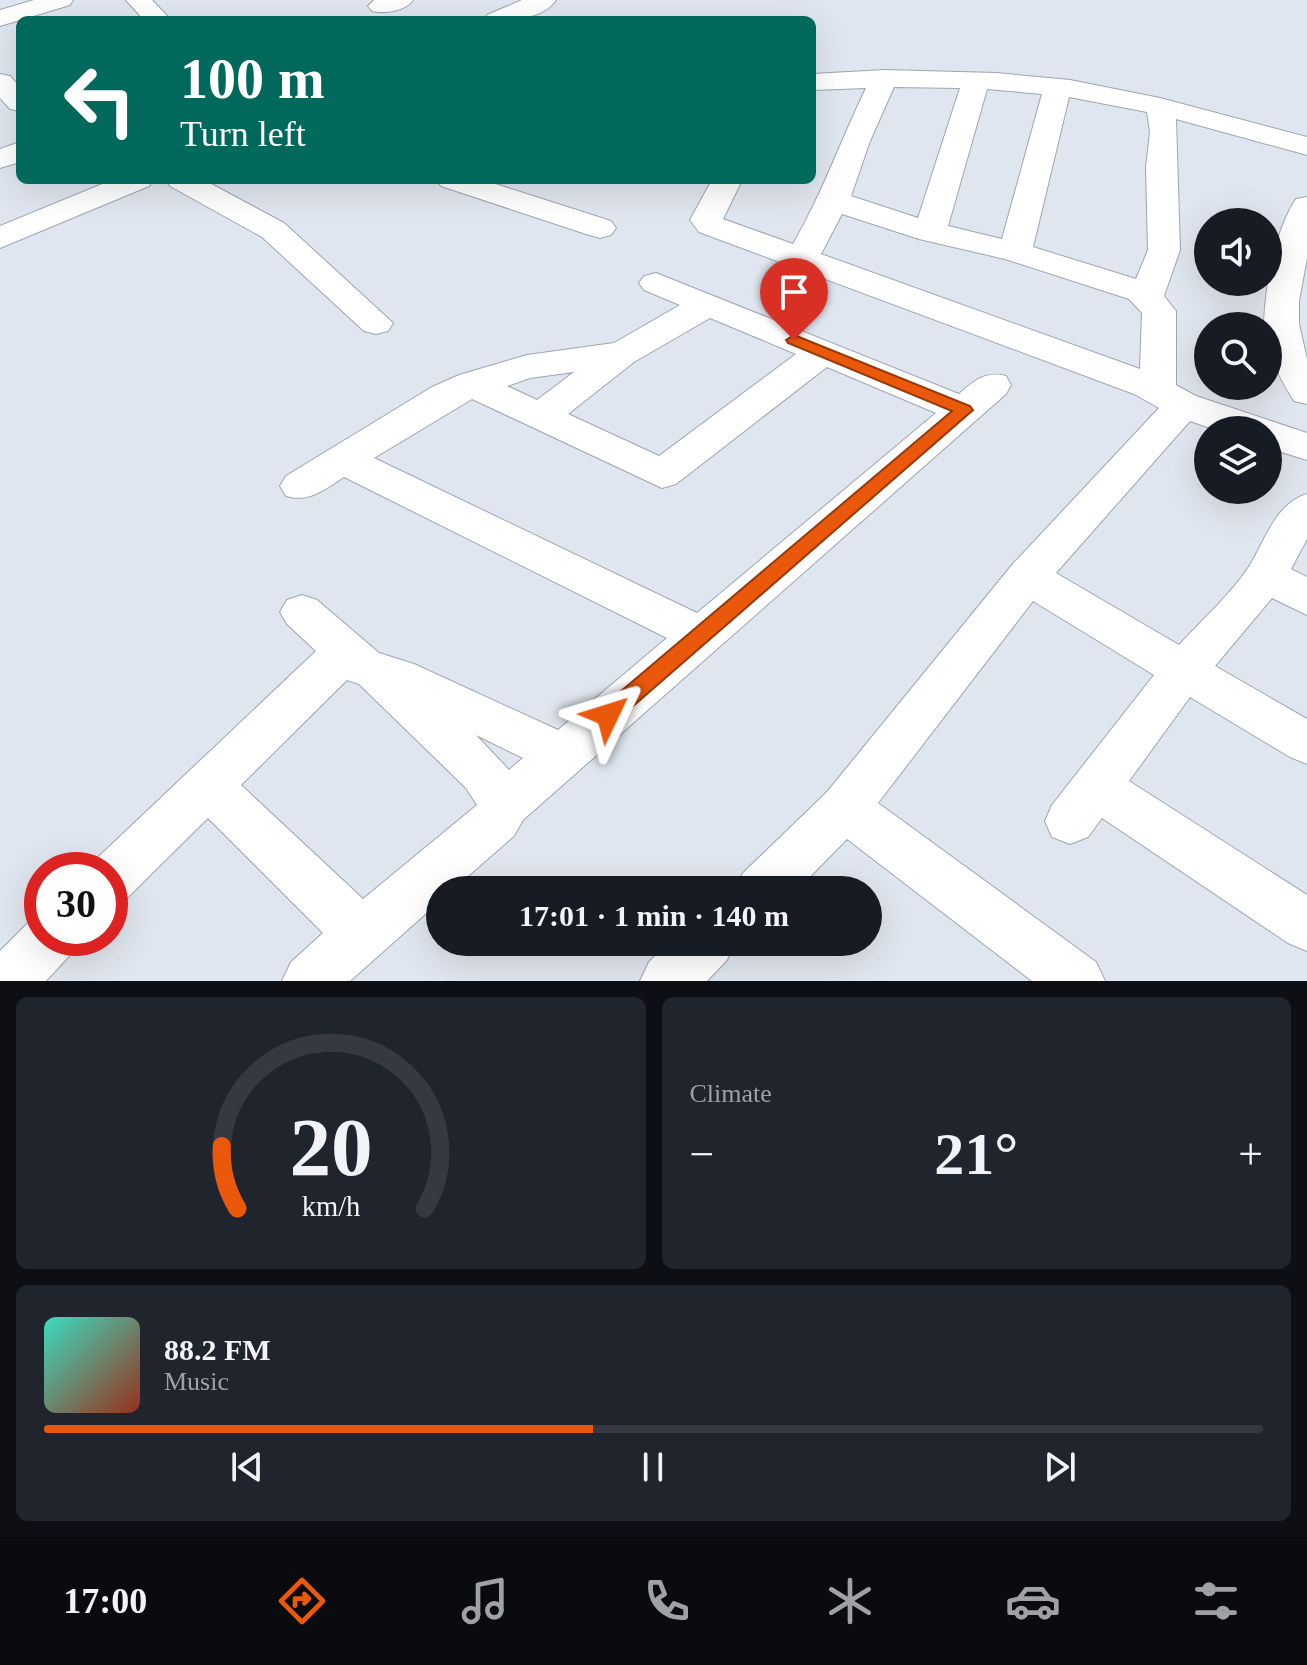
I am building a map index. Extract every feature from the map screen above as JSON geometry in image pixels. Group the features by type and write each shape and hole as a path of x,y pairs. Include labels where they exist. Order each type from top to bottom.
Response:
{"street":[{"path":"138,0 154,16"},
{"path":"506,16 544,0"},
{"path":"0,18 49,6"},
{"path":"847,80 842,70 845,61 949,55 960,60 969,81 930,232"},
{"path":"802,258 834,201 855,141 885,78"},
{"path":"816,82 885,78 1058,87 1160,106 1307,146"},
{"path":"0,82 16,99"},
{"path":"1015,252 1058,87"},
{"path":"1147,296 1164,250 1161,167 1164,132 1160,106"},
{"path":"0,238 128,184"},
{"path":"188,184 273,230 376,323"},
{"path":"464,184 600,228"},
{"path":"725,184 709,210 706,220 710,225 1220,416"},
{"path":"775,876 845,808 1170,397 1159,311 1147,296 1015,252 930,232 834,201"},
{"path":"1307,206 1296,275 1280,302 1307,392"},
{"path":"310,981 496,820 505,804 562,754 978,398 823,352 656,283"},
{"path":"541,416 623,353 708,304"},
{"path":"472,384 662,474 823,352"},
{"path":"300,486 445,396 472,384 527,367 623,353"},
{"path":"1282,439 1307,447"},
{"path":"342,459 701,635"},
{"path":"1307,509 1281,543 1267,575 1183,672 1083,804 1307,925"},
{"path":"1267,575 1307,598"},
{"path":"1027,577 1307,743"},
{"path":"302,612 483,773 505,804"},
{"path":"128,863 323,670 334,663 349,661 396,676 562,754"},
{"path":"209,786 345,918 367,930"},
{"path":"845,808 1077,981"},
{"path":"9,981 33,956"},
{"path":"668,981 694,956"}],"route":[{"path":"608,715 964,410 794,340"}]}
